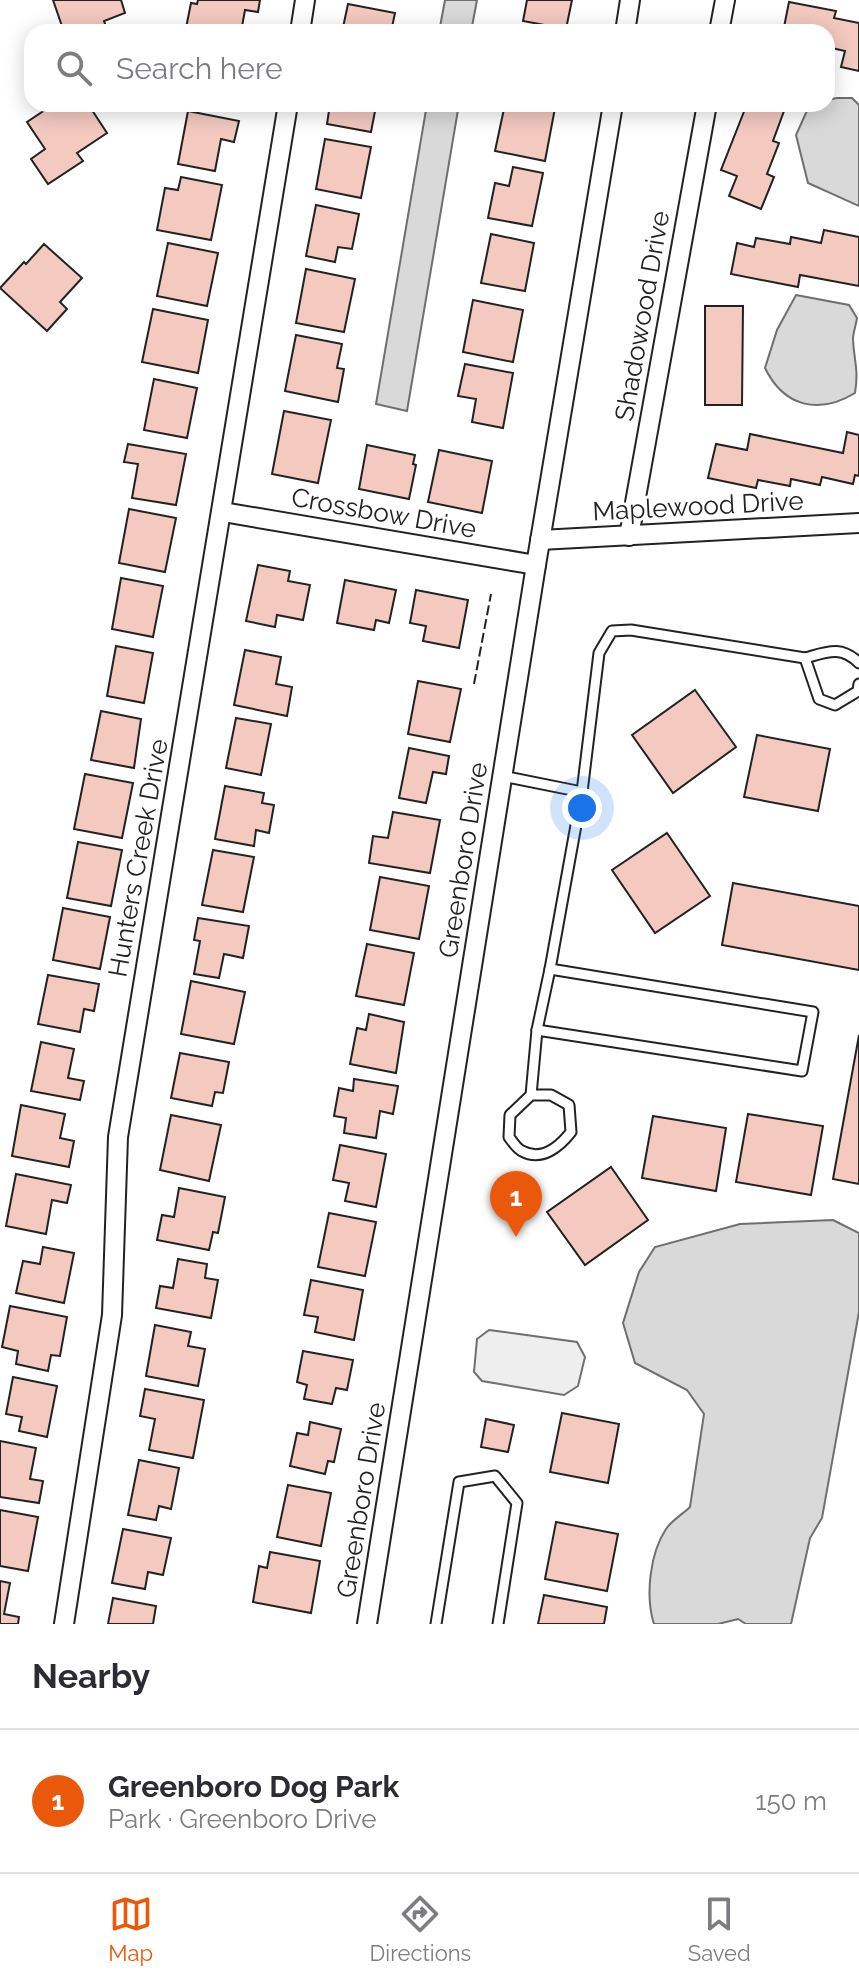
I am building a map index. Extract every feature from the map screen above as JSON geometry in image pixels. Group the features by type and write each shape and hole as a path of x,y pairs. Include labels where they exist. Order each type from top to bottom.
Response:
{"street":[{"path":"301,24 305,0"},
{"path":"626,24 630,0"},
{"path":"720,24 725,0"},
{"name":"Hunters Creek Drive","path":"64,1624 112,1315 118,1137 287,112"},
{"name":"Greenboro Drive","path":"367,1624 612,112"},
{"name":"Shadowood Drive","path":"629,536 706,112"},
{"name":"Crossbow Drive","path":"223,512 536,565"},
{"name":"Maplewood Drive","path":"540,540 859,523"}],"lane":[{"path":"531,1095 551,1095 569,1105 571,1132 558,1147 542,1155 522,1152 509,1137 510,1115 531,1095 537,1030 582,792 599,653 612,631 631,630 805,658 832,651 849,653 859,663"},
{"path":"805,658 819,699 835,705 858,691 859,684"},
{"path":"502,776 582,792"},
{"path":"537,1030 802,1071 813,1012 550,969"},
{"path":"436,1624 459,1482 495,1476 517,1503 498,1624"}],"shaded area":[{"path":"445,0 477,0 472,24 440,24"},
{"path":"835,98 852,98 859,105 859,206 808,183 796,135 806,112 835,112"},
{"path":"426,112 458,112 407,411 376,404"},
{"path":"796,295 849,305 857,318 853,339 855,393 842,400 816,405 792,399 773,381 765,368 777,330"},
{"path":"833,1220 859,1233 859,1312 822,1518 810,1538 791,1624 746,1624 738,1619 718,1624 654,1624 650,1601 653,1562 666,1529 690,1507 704,1414 687,1390 635,1363 623,1323 639,1272 655,1247 740,1224"},
{"path":"489,1330 577,1342 585,1357 578,1386 564,1395 482,1381 474,1372 477,1339"}],"building":[{"path":"53,0 121,0 125,13 104,21 105,24 61,24"},
{"path":"198,0 260,0 258,12 245,10 242,24 187,24 191,3 197,4"},
{"path":"527,0 572,0 567,24 523,21"},
{"path":"789,2 836,11 834,18 859,23 859,71 841,67 845,51 835,49 835,24 785,24"},
{"path":"348,4 395,13 393,24 344,24"},
{"path":"42,112 93,112 107,133 77,153 83,161 48,184 31,159 45,149 27,122"},
{"path":"188,112 239,121 234,142 221,139 215,171 178,164"},
{"path":"329,112 375,112 371,132 327,124"},
{"path":"503,112 554,112 545,161 495,151"},
{"path":"744,112 784,112 773,141 779,143 767,174 774,177 761,209 729,196 737,176 721,170"},
{"path":"325,139 371,147 361,198 316,189"},
{"path":"513,167 543,173 532,226 488,218 495,183 509,186"},
{"path":"181,177 222,185 211,240 157,230 165,188 178,190"},
{"path":"316,205 359,214 352,249 338,247 335,262 306,256"},
{"path":"824,230 859,237 859,286 800,275 798,287 731,274 737,243 754,247 756,238 790,244 791,237 821,243"},
{"path":"491,234 534,243 525,291 481,283"},
{"path":"168,243 218,253 207,306 157,296"},
{"path":"44,244 82,278 60,302 67,309 47,331 0,288"},
{"path":"306,269 355,279 344,332 296,323"},
{"path":"473,300 523,310 513,362 463,352"},
{"path":"705,306 743,306 742,405 705,405"},
{"path":"153,309 208,320 198,373 142,362"},
{"path":"296,335 342,344 337,368 344,369 338,402 285,391"},
{"path":"465,364 513,373 503,428 472,422 476,399 458,396"},
{"path":"154,379 197,388 187,438 144,430"},
{"path":"284,411 331,420 318,483 272,474"},
{"path":"847,432 859,435 859,476 855,475 853,484 822,477 820,485 791,479 790,486 758,480 756,488 708,478 716,444 747,450 750,434 843,453"},
{"path":"128,444 186,454 176,505 132,498 138,464 124,462"},
{"path":"367,445 415,455 409,499 359,489"},
{"path":"439,450 492,461 482,513 428,502"},
{"path":"129,509 176,518 165,572 119,563"},
{"path":"258,565 290,571 288,581 310,585 303,620 277,615 275,627 246,621"},
{"path":"121,578 163,586 153,637 112,629"},
{"path":"345,580 396,590 389,623 376,620 374,630 337,623"},
{"path":"416,590 468,600 459,648 423,641 426,626 410,623"},
{"path":"116,646 153,653 144,703 107,696"},
{"path":"245,650 281,657 276,684 292,687 287,716 234,705"},
{"path":"418,681 461,689 450,742 408,734"},
{"path":"695,690 736,747 673,793 632,735"},
{"path":"101,711 141,719 134,768 91,760"},
{"path":"236,718 271,724 261,775 226,768"},
{"path":"757,735 830,749 818,811 744,797"},
{"path":"409,748 449,756 446,774 433,772 426,803 399,798"},
{"path":"85,774 133,783 122,838 74,829"},
{"path":"225,786 264,793 262,803 274,805 269,833 256,830 254,846 215,839"},
{"path":"393,812 440,820 430,873 369,863 373,836 388,838"},
{"path":"667,833 710,896 655,933 612,870"},
{"path":"78,842 122,850 111,906 67,898"},
{"path":"213,850 254,857 243,912 202,905"},
{"path":"380,877 429,886 419,939 370,930"},
{"path":"733,883 859,906 859,970 722,945"},
{"path":"63,908 110,917 100,969 53,960"},
{"path":"198,918 249,926 243,958 224,954 219,978 194,974 200,941 194,940"},
{"path":"367,944 414,953 404,1005 356,996"},
{"path":"48,975 99,984 94,1011 84,1009 80,1032 38,1024"},
{"path":"191,981 245,992 234,1044 181,1034"},
{"path":"369,1014 404,1022 396,1073 350,1064 357,1028 366,1030"},
{"path":"859,1035 859,1184 833,1179"},
{"path":"41,1042 74,1049 68,1078 84,1081 80,1100 31,1091"},
{"path":"180,1053 229,1062 223,1093 215,1092 212,1106 171,1098"},
{"path":"354,1079 398,1086 393,1114 380,1111 376,1138 344,1133 346,1118 334,1116 339,1088 353,1091"},
{"path":"21,1105 65,1114 60,1138 74,1141 69,1167 12,1156"},
{"path":"748,1114 823,1126 811,1195 736,1182"},
{"path":"171,1115 221,1125 209,1181 160,1170"},
{"path":"653,1116 726,1128 716,1191 642,1178"},
{"path":"340,1145 386,1154 376,1207 345,1201 349,1183 333,1180"},
{"path":"611,1167 648,1220 585,1265 547,1212"},
{"path":"16,1174 71,1185 67,1203 52,1200 46,1234 6,1226"},
{"path":"179,1188 225,1197 218,1233 213,1232 209,1250 157,1240 162,1215 174,1217"},
{"path":"329,1213 376,1222 365,1276 318,1267"},
{"path":"43,1247 74,1253 64,1303 16,1293 23,1261 40,1264"},
{"path":"178,1259 207,1264 205,1278 218,1280 211,1318 156,1308 160,1286 173,1288"},
{"path":"311,1280 363,1290 354,1340 315,1332 318,1317 304,1315"},
{"path":"10,1306 67,1317 60,1356 51,1355 48,1371 16,1364 18,1351 2,1347"},
{"path":"155,1325 191,1332 188,1346 205,1349 198,1386 146,1376"},
{"path":"303,1351 353,1360 347,1390 336,1388 332,1404 304,1399 307,1385 297,1382"},
{"path":"13,1377 57,1386 47,1437 19,1431 22,1417 6,1414"},
{"path":"145,1389 204,1400 193,1458 149,1450 155,1419 140,1416"},
{"path":"562,1413 619,1424 608,1483 550,1472"},
{"path":"486,1419 514,1425 508,1452 481,1447"},
{"path":"310,1422 341,1429 334,1462 328,1461 325,1474 290,1466 297,1433 308,1435"},
{"path":"0,1441 36,1448 30,1479 43,1481 39,1503 0,1497"},
{"path":"139,1460 179,1468 171,1509 159,1506 156,1520 128,1515"},
{"path":"288,1485 331,1493 321,1546 277,1537"},
{"path":"0,1510 38,1517 28,1571 0,1566"},
{"path":"556,1522 618,1534 607,1591 545,1579"},
{"path":"123,1529 171,1538 163,1575 148,1572 145,1589 112,1583"},
{"path":"270,1552 320,1561 311,1613 253,1602 259,1566 267,1568"},
{"path":"0,1581 10,1583 4,1614 19,1617 18,1624 0,1624"},
{"path":"544,1595 607,1607 604,1624 538,1624"},
{"path":"113,1598 156,1606 153,1624 108,1624"}],"fence":[{"path":"474,684 491,594"}],"place":[{"name":"Greenboro Dog Park","path":"516,1237"}]}
